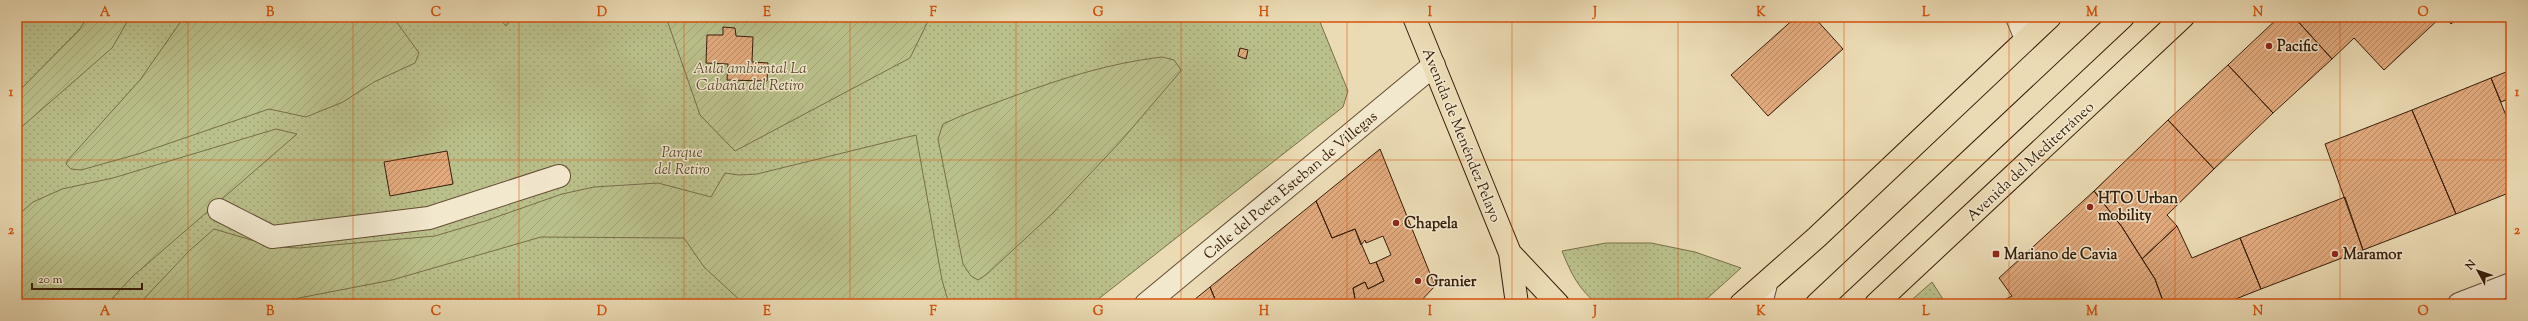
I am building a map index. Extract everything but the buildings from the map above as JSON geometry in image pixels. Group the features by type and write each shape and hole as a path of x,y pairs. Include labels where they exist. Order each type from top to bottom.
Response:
{"main road":[{"name":"Avenida de Menéndez Pelayo","path":"1414,17 1510,253 1517,304"},
{"path":"1741,304 1763,294 2050,17"},
{"path":"1817,304 2123,17"},
{"name":"Avenida del Mediterráneo","path":"1876,304 2183,17"},
{"name":"Avenida de Menéndez Pelayo","path":"1510,253 1558,304"}],"street":[{"path":"2017,17 2026,39"},
{"name":"Calle del Poeta Esteban de Villegas","path":"1146,304 1434,65"},
{"path":"219,210 272,237 429,218 559,176"},
{"path":"2459,304 2511,284"}],"green space":[{"name":"Parque del Retiro","path":"17,17 1318,17 1348,91 1343,107 1092,304 17,304"},
{"path":"88,17 130,17 112,48 17,131 17,93 79,30"},
{"path":"184,17 393,17 419,53 415,63 374,82 343,102 306,117 269,109 138,154 81,170 71,169 66,164 68,160 140,80"},
{"path":"498,17 513,17 506,26"},
{"name":"Aula ambiental La Cabaña del Retiro","path":"666,17 930,17 910,58 735,151 700,115"},
{"path":"1162,57 1174,60 1181,70 1121,141 1053,213 987,274 978,280 971,276 963,264 938,139 943,124 960,116 1032,89 1069,77 1105,67"},
{"path":"276,129 297,134 132,277 107,304 17,304 17,216 33,202 62,189 113,178"},
{"path":"916,135 942,280 949,304 744,304 704,267 684,238 541,237 392,280 268,304 139,304 189,251 214,229 275,247 299,248 435,236 485,221 562,194 594,187 658,183 711,197 725,173 739,175 757,174"},
{"path":"1606,243 1651,243 1695,252 1741,268 1701,304 1598,304 1580,287 1568,266 1562,251"},
{"path":"1932,282 1946,304 1907,304"}],"place":[{"name":"Pacific","path":"2269,46"},
{"name":"HTO Urban mobility","path":"2090,207"},
{"name":"Chapela","path":"1396,223"},
{"name":"Mariano de Cavia","path":"1996,254"},
{"name":"Maramor","path":"2335,254"},
{"name":"Granier","path":"1418,281"}]}
